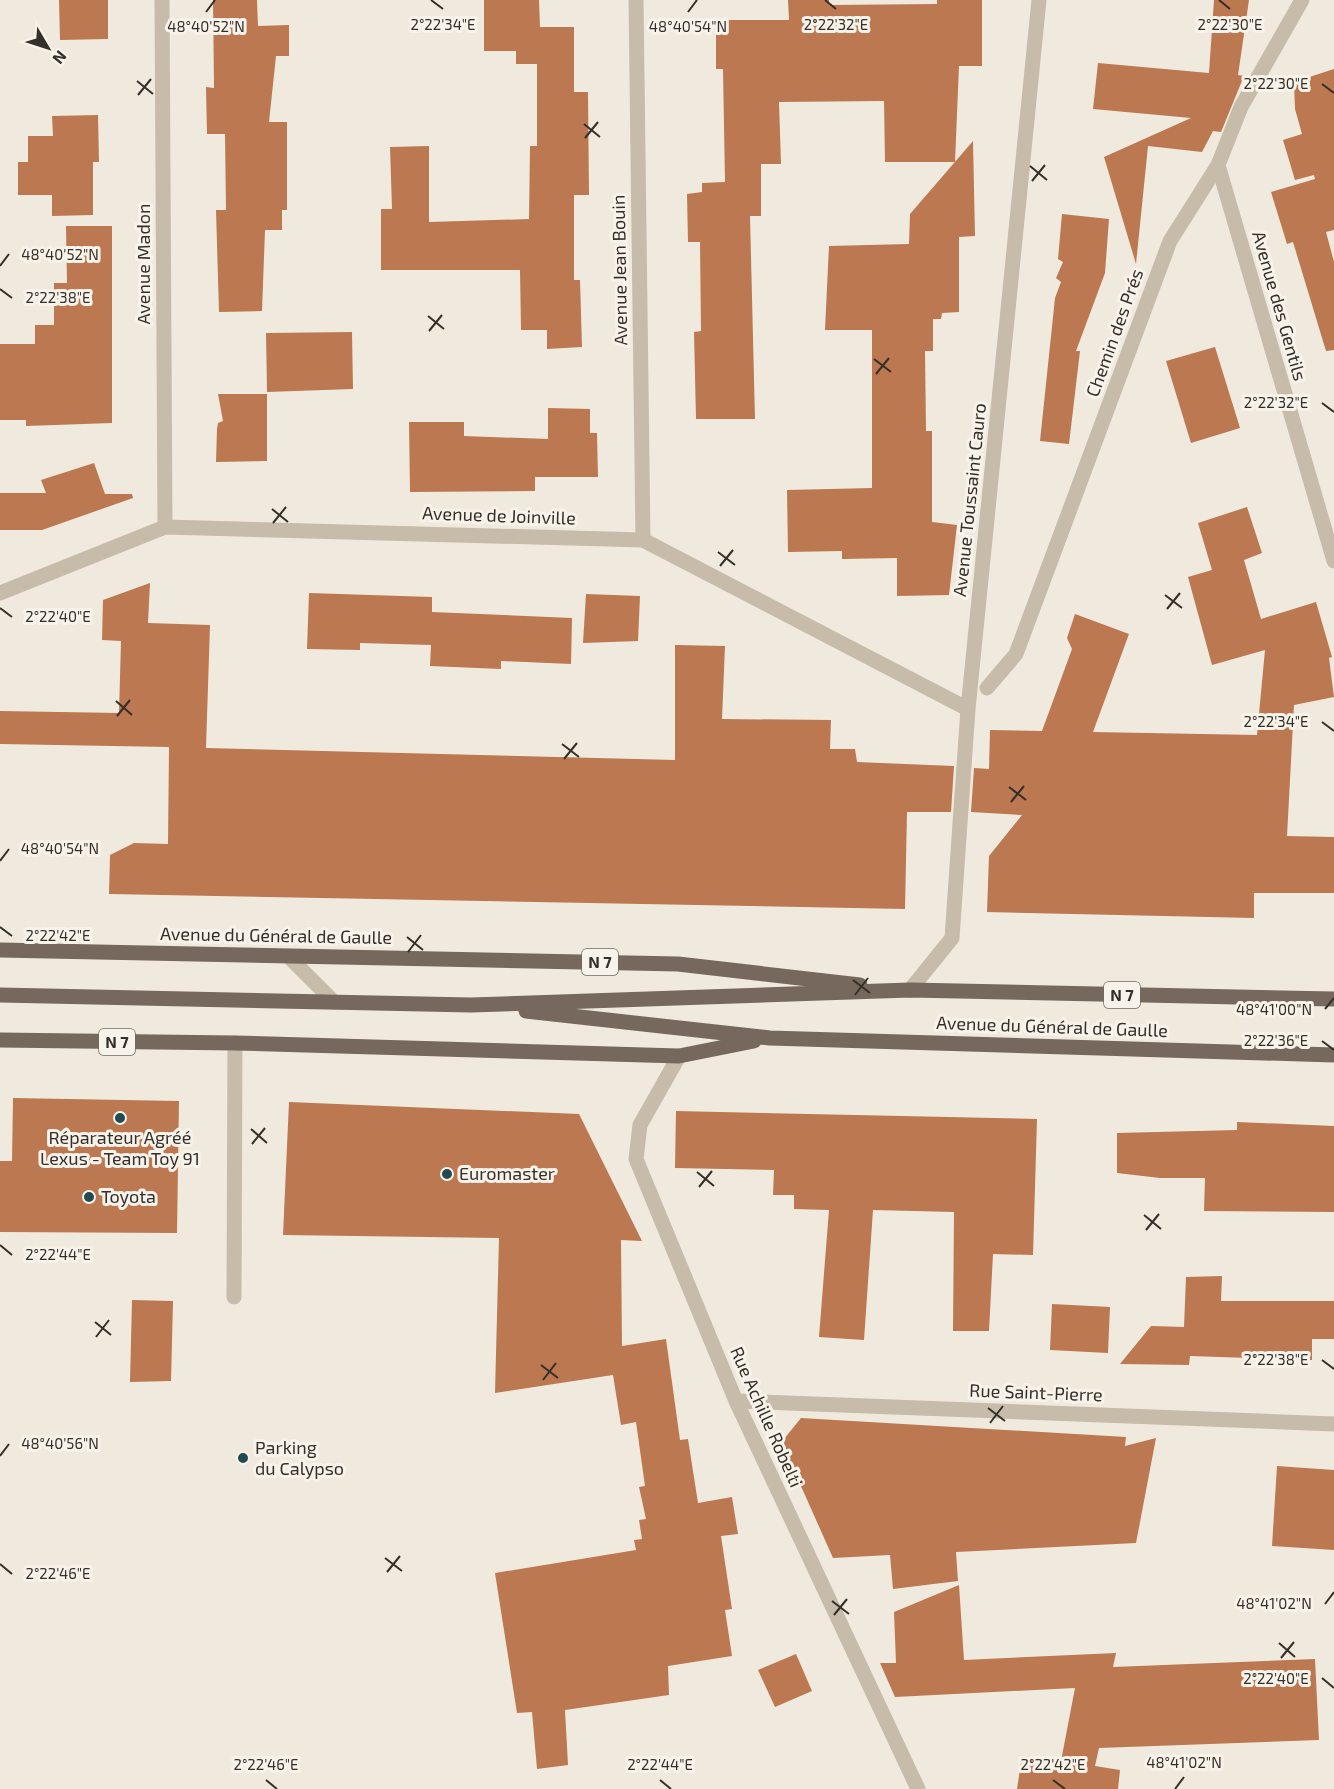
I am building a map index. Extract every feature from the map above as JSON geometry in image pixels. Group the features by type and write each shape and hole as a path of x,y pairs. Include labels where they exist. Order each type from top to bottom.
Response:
{"main road":[{"name":"Avenue du Général de Gaulle","path":"0,950 678,964 910,990"},
{"name":"Avenue du Général de Gaulle","path":"0,995 471,1005 910,990 1334,999"},
{"name":"Avenue du Général de Gaulle","path":"471,1005 770,1038 1334,1055"},
{"name":"Avenue du Général de Gaulle","path":"0,1040 679,1056 770,1038"}],"street":[{"name":"Avenue Madon","path":"162,0 165,527"},
{"name":"Avenue Jean Bouin","path":"636,0 643,540"},
{"name":"Avenue Toussaint Cauro","path":"910,990 952,938 968,709 1039,0"},
{"name":"Chemin des Prés","path":"987,688 1016,654 1170,241 1218,165 1241,107 1302,0"},
{"name":"Avenue des Gentils","path":"1218,165 1334,561"},
{"name":"Avenue de Joinville","path":"0,593 165,527 643,540 968,709"},
{"path":"288,956 334,1002"},
{"path":"234,1298 235,1044"},
{"name":"Rue Achille Robelti","path":"679,1056 640,1125 636,1159 736,1401 918,1789"},
{"name":"Rue Saint-Pierre","path":"736,1401 1334,1424"}],"building":[{"path":"59,0 108,0 108,39 60,40"},
{"path":"213,0 257,0 258,26 289,25 289,56 276,56 269,122 287,122 287,210 282,210 282,230 265,230 262,311 219,312 216,210 226,210 225,134 207,134 206,87 214,88"},
{"path":"484,0 539,0 540,27 574,27 574,92 588,92 589,195 574,195 574,280 580,280 582,347 547,349 547,330 521,330 520,270 381,270 381,209 392,209 390,147 429,146 429,222 529,219 530,146 537,146 537,64 516,64 516,51 484,51"},
{"path":"788,0 829,0 829,5 937,4 937,0 982,0 982,66 959,66 955,162 885,162 884,101 779,102 781,164 761,164 761,216 750,216 755,419 696,419 694,332 701,331 700,242 688,242 687,194 702,192 702,183 725,182 723,69 716,69 716,20 789,20"},
{"path":"1214,0 1249,0 1238,75 1244,76 1221,132 1213,131 1202,152 1148,146 1136,264 1104,157 1191,118 1093,109 1098,63 1209,73"},
{"path":"1334,69 1334,230 1326,232 1334,262 1334,350 1326,351 1293,242 1287,244 1271,192 1315,179 1314,175 1295,180 1283,140 1302,134 1295,109 1294,82"},
{"path":"98,115 99,162 93,162 93,215 52,216 52,195 18,195 18,162 28,162 28,136 53,136 52,116"},
{"path":"973,141 975,236 959,237 959,312 942,313 941,319 933,319 933,351 925,351 926,431 932,431 932,522 957,525 949,595 897,596 897,558 842,559 842,551 788,552 787,490 872,488 872,330 825,330 829,246 909,244 910,214"},
{"path":"1062,214 1109,219 1105,273 1076,351 1080,351 1069,444 1040,441 1055,298 1061,282 1056,278 1063,262 1058,259"},
{"path":"66,226 112,226 112,423 26,426 26,420 0,420 0,344 35,344 35,325 54,325 54,283 67,283"},
{"path":"352,332 353,389 267,392 266,333"},
{"path":"1215,347 1240,428 1191,443 1166,361"},
{"path":"218,394 267,394 267,461 216,462 218,423 223,421"},
{"path":"548,408 590,409 590,433 597,433 598,477 535,477 535,491 410,492 409,422 464,422 464,436 548,439"},
{"path":"94,463 105,494 132,494 133,498 42,530 0,530 0,493 46,493 41,480"},
{"path":"1247,507 1262,553 1244,560 1261,619 1316,602 1332,657 1329,658 1334,697 1294,705 1287,836 1334,837 1334,893 1254,893 1254,918 987,912 989,856 1022,815 971,812 974,768 989,769 990,730 1042,731 1072,649 1067,638 1075,614 1129,634 1093,732 1257,735 1265,650 1212,665 1188,577 1212,570 1198,523"},
{"path":"150,583 148,623 210,625 206,748 675,760 675,645 725,646 722,719 831,720 830,749 855,749 857,762 954,766 951,812 907,812 905,909 109,894 110,855 134,843 168,844 169,747 0,744 0,711 119,713 121,641 102,640 103,600"},
{"path":"309,593 432,597 432,612 572,618 571,664 501,661 501,669 430,666 431,645 360,643 360,650 307,649"},
{"path":"586,594 640,596 638,641 583,643"},
{"name":"Toyota","path":"13,1098 179,1101 177,1233 0,1232 0,1161 12,1161"},
{"path":"289,1102 579,1114 642,1241 621,1240 622,1346 666,1339 680,1440 688,1439 698,1503 732,1497 738,1534 721,1536 732,1609 725,1610 732,1656 668,1666 669,1695 565,1710 568,1765 537,1769 532,1712 517,1713 495,1573 636,1550 634,1540 642,1539 639,1520 646,1519 639,1487 645,1486 636,1422 621,1425 613,1375 495,1393 499,1238 283,1235"},
{"path":"676,1111 1037,1119 1033,1255 993,1254 989,1331 953,1331 954,1212 873,1210 864,1340 819,1337 829,1210 794,1209 794,1195 773,1195 774,1170 675,1168"},
{"path":"1237,1122 1334,1126 1334,1212 1204,1211 1205,1178 1160,1178 1117,1173 1117,1133 1237,1130"},
{"path":"1222,1276 1221,1301 1334,1301 1334,1339 1312,1339 1312,1360 1190,1356 1189,1365 1120,1364 1151,1326 1184,1327 1186,1277"},
{"path":"132,1300 173,1301 171,1381 130,1382"},
{"path":"1052,1304 1110,1307 1108,1353 1050,1350"},
{"path":"801,1418 1126,1437 1125,1446 1156,1438 1136,1543 956,1552 958,1581 893,1589 890,1555 833,1558 784,1448 784,1439"},
{"path":"1277,1466 1334,1470 1334,1550 1272,1546"},
{"path":"959,1585 964,1660 1116,1653 1113,1667 1315,1659 1319,1740 1099,1748 1095,1766 1120,1770 1118,1789 1017,1789 1022,1756 1061,1761 1075,1688 895,1697 880,1663 896,1663 894,1612"},
{"path":"796,1654 812,1691 775,1707 758,1670"}],"place":[{"name":"Réparateur Agréé Lexus - Team Toy 91","path":"120,1118"},
{"name":"Euromaster","path":"447,1174"},
{"name":"Toyota","path":"89,1197"},
{"name":"Parking du Calypso","path":"243,1458"}]}
